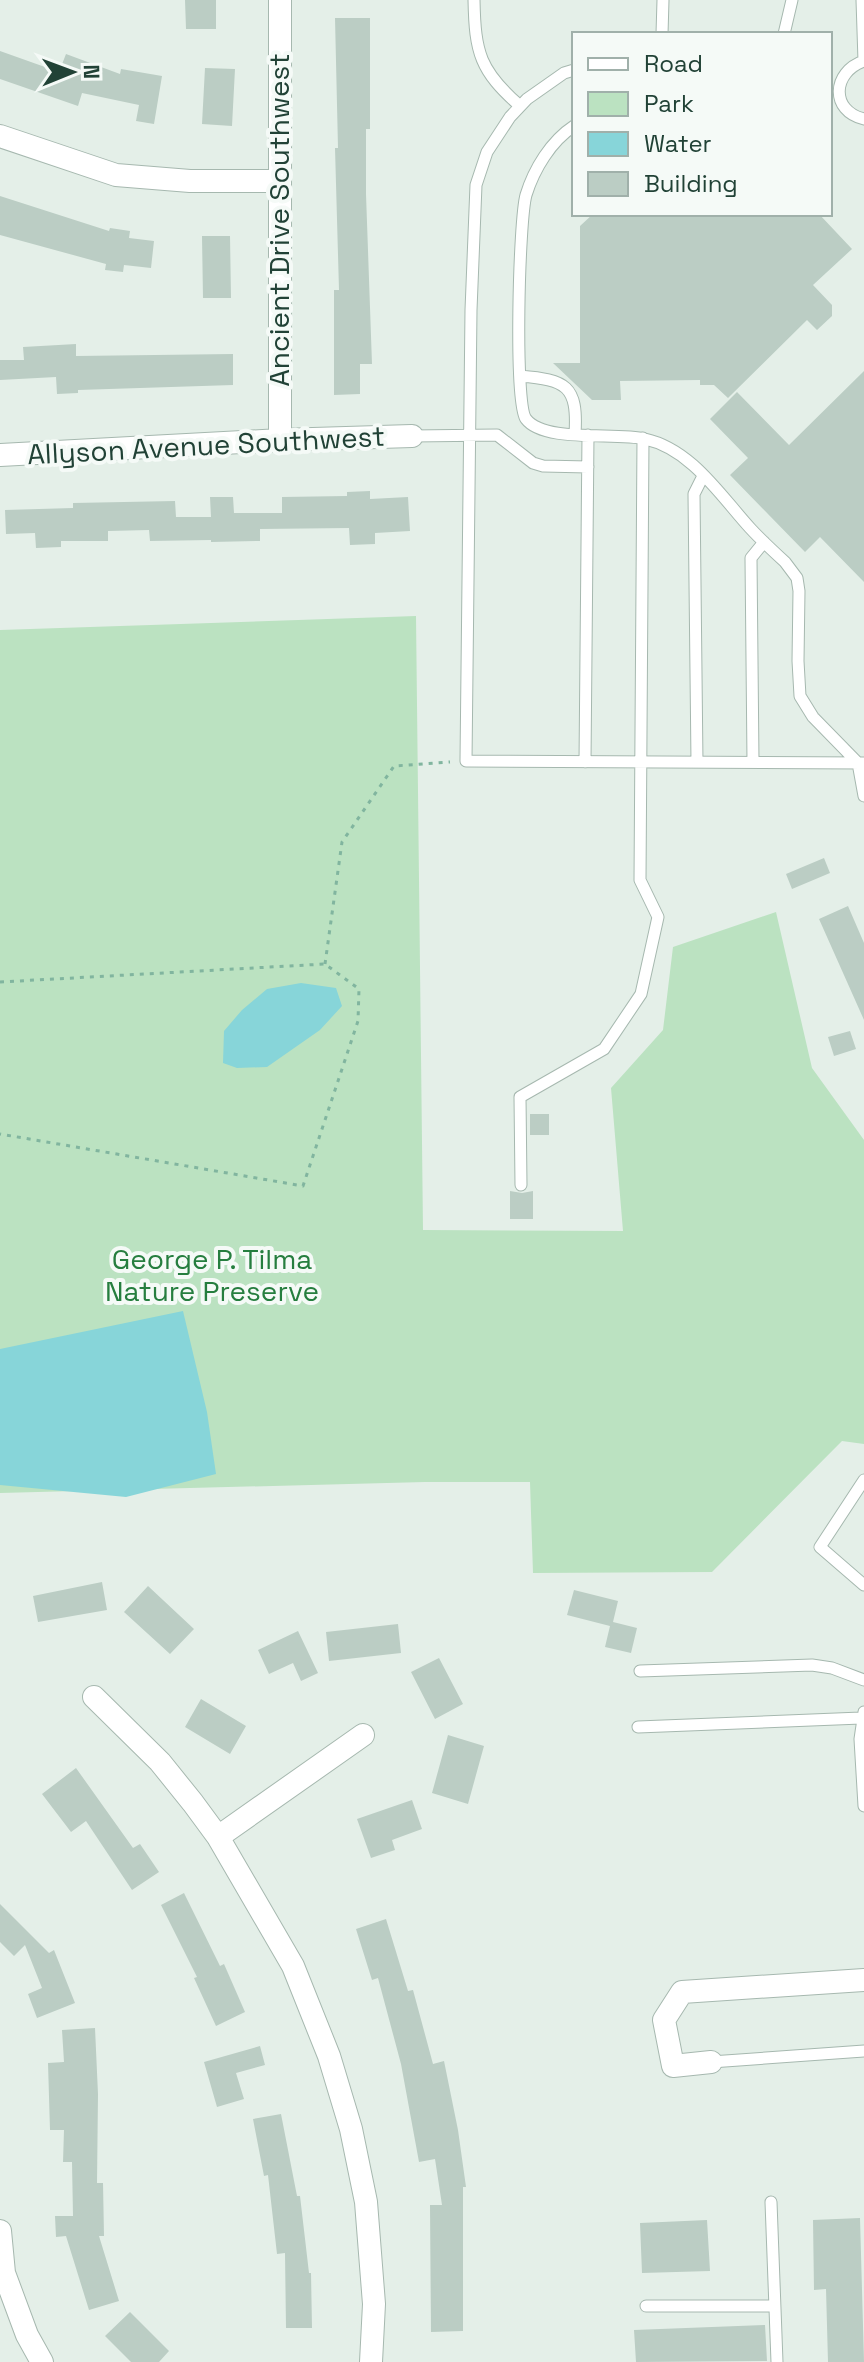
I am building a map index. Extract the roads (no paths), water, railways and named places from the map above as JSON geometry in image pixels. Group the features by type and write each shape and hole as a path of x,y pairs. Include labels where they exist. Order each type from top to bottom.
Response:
{"street":[{"name":"Ancient Drive Southwest","path":"280,0 280,440"},
{"path":"0,136 116,175 190,181 279,181"},
{"name":"Allyson Avenue Southwest","path":"0,455 412,436"},
{"path":"94,1697 160,1762 218,1837 293,1966 329,2056 351,2129 366,2202 372,2256 371,2362"},
{"path":"218,1837 363,1735"},
{"path":"711,2062 673,2066 664,2020 682,1992 864,1980"},
{"path":"0,2231 4,2273 27,2335 42,2362"}],"lane":[{"path":"474,0 475,35 480,56 491,78 520,106"},
{"path":"662,32 663,0"},
{"path":"784,32 792,0"},
{"path":"862,0 864,61 847,70 835,99 850,113 864,119"},
{"path":"572,71 564,73 520,106 497,134 476,185 471,310 466,761 861,763"},
{"path":"572,128 553,145 542,161 532,177 525,198 521,223 520,376 525,418 536,428 643,438 675,452 703,476 797,578 800,696 805,707 861,763 864,796"},
{"path":"520,376 553,380 570,392 577,409 575,434"},
{"path":"412,436 497,435 525,459 543,466 588,467"},
{"path":"585,762 588,435"},
{"path":"521,1185 520,1097 604,1049 641,994 658,917 640,880 643,438"},
{"path":"697,762 694,494 703,476"},
{"path":"753,762 751,558 764,542"},
{"path":"864,1480 820,1547 864,1585"},
{"path":"640,1671 812,1665 832,1668 864,1680"},
{"path":"638,1727 863,1715 864,1806"},
{"path":"711,2062 864,2051"},
{"path":"771,2202 777,2362"},
{"path":"646,2306 774,2306"}],"water":[{"path":"301,983 336,988 342,1006 320,1030 267,1067 237,1068 223,1063 224,1031 242,1010 267,989"},
{"path":"183,1311 207,1412 216,1474 126,1497 0,1485 0,1349"}],"park label":[{"name":"George P. Tilma Nature Preserve","path":"212,1275"}]}
